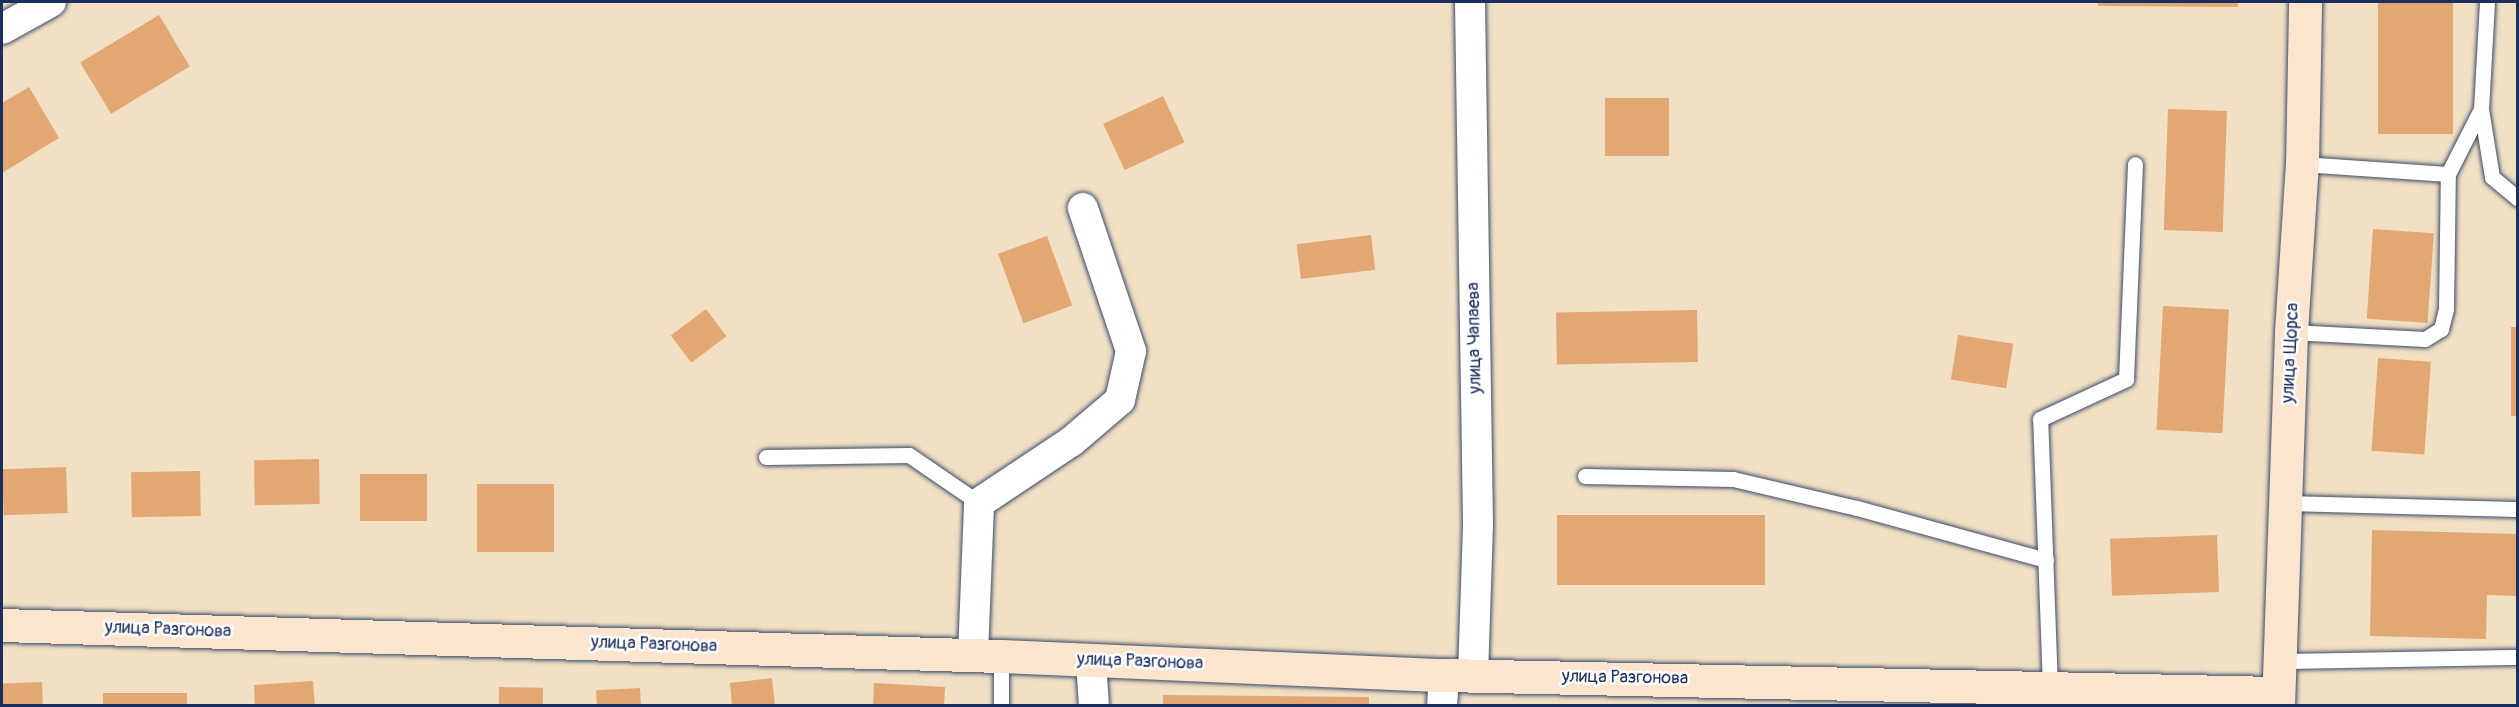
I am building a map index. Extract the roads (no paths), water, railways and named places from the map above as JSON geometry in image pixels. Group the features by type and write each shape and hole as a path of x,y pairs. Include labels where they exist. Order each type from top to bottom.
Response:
{"street":[{"path":"2,29 51,2"},
{"name":"улица Чапаева","path":"1453,685 1478,525 1470,2"},
{"name":"улица Щорса","path":"2278,687 2291,332 2302,164 2306,2"},
{"path":"987,655 978,503 1072,441 1120,400 1131,351 1083,208"},
{"name":"улица Разгонова","path":"2,625 987,655 1453,685 2278,687"},
{"path":"1091,661 1095,705"}],"lane":[{"path":"2487,2 2481,109 2492,177 2517,199"},
{"path":"2291,332 2425,339 2441,328 2446,309 2448,174 2481,109"},
{"path":"2050,687 2040,419 2126,379 2135,164"},
{"path":"2302,164 2448,174"},
{"path":"766,457 909,455 978,503"},
{"path":"1585,476 1733,479 1857,508 2046,560"},
{"path":"2285,503 2517,509"},
{"path":"987,655 1001,705"},
{"path":"2278,687 2517,657"}]}
